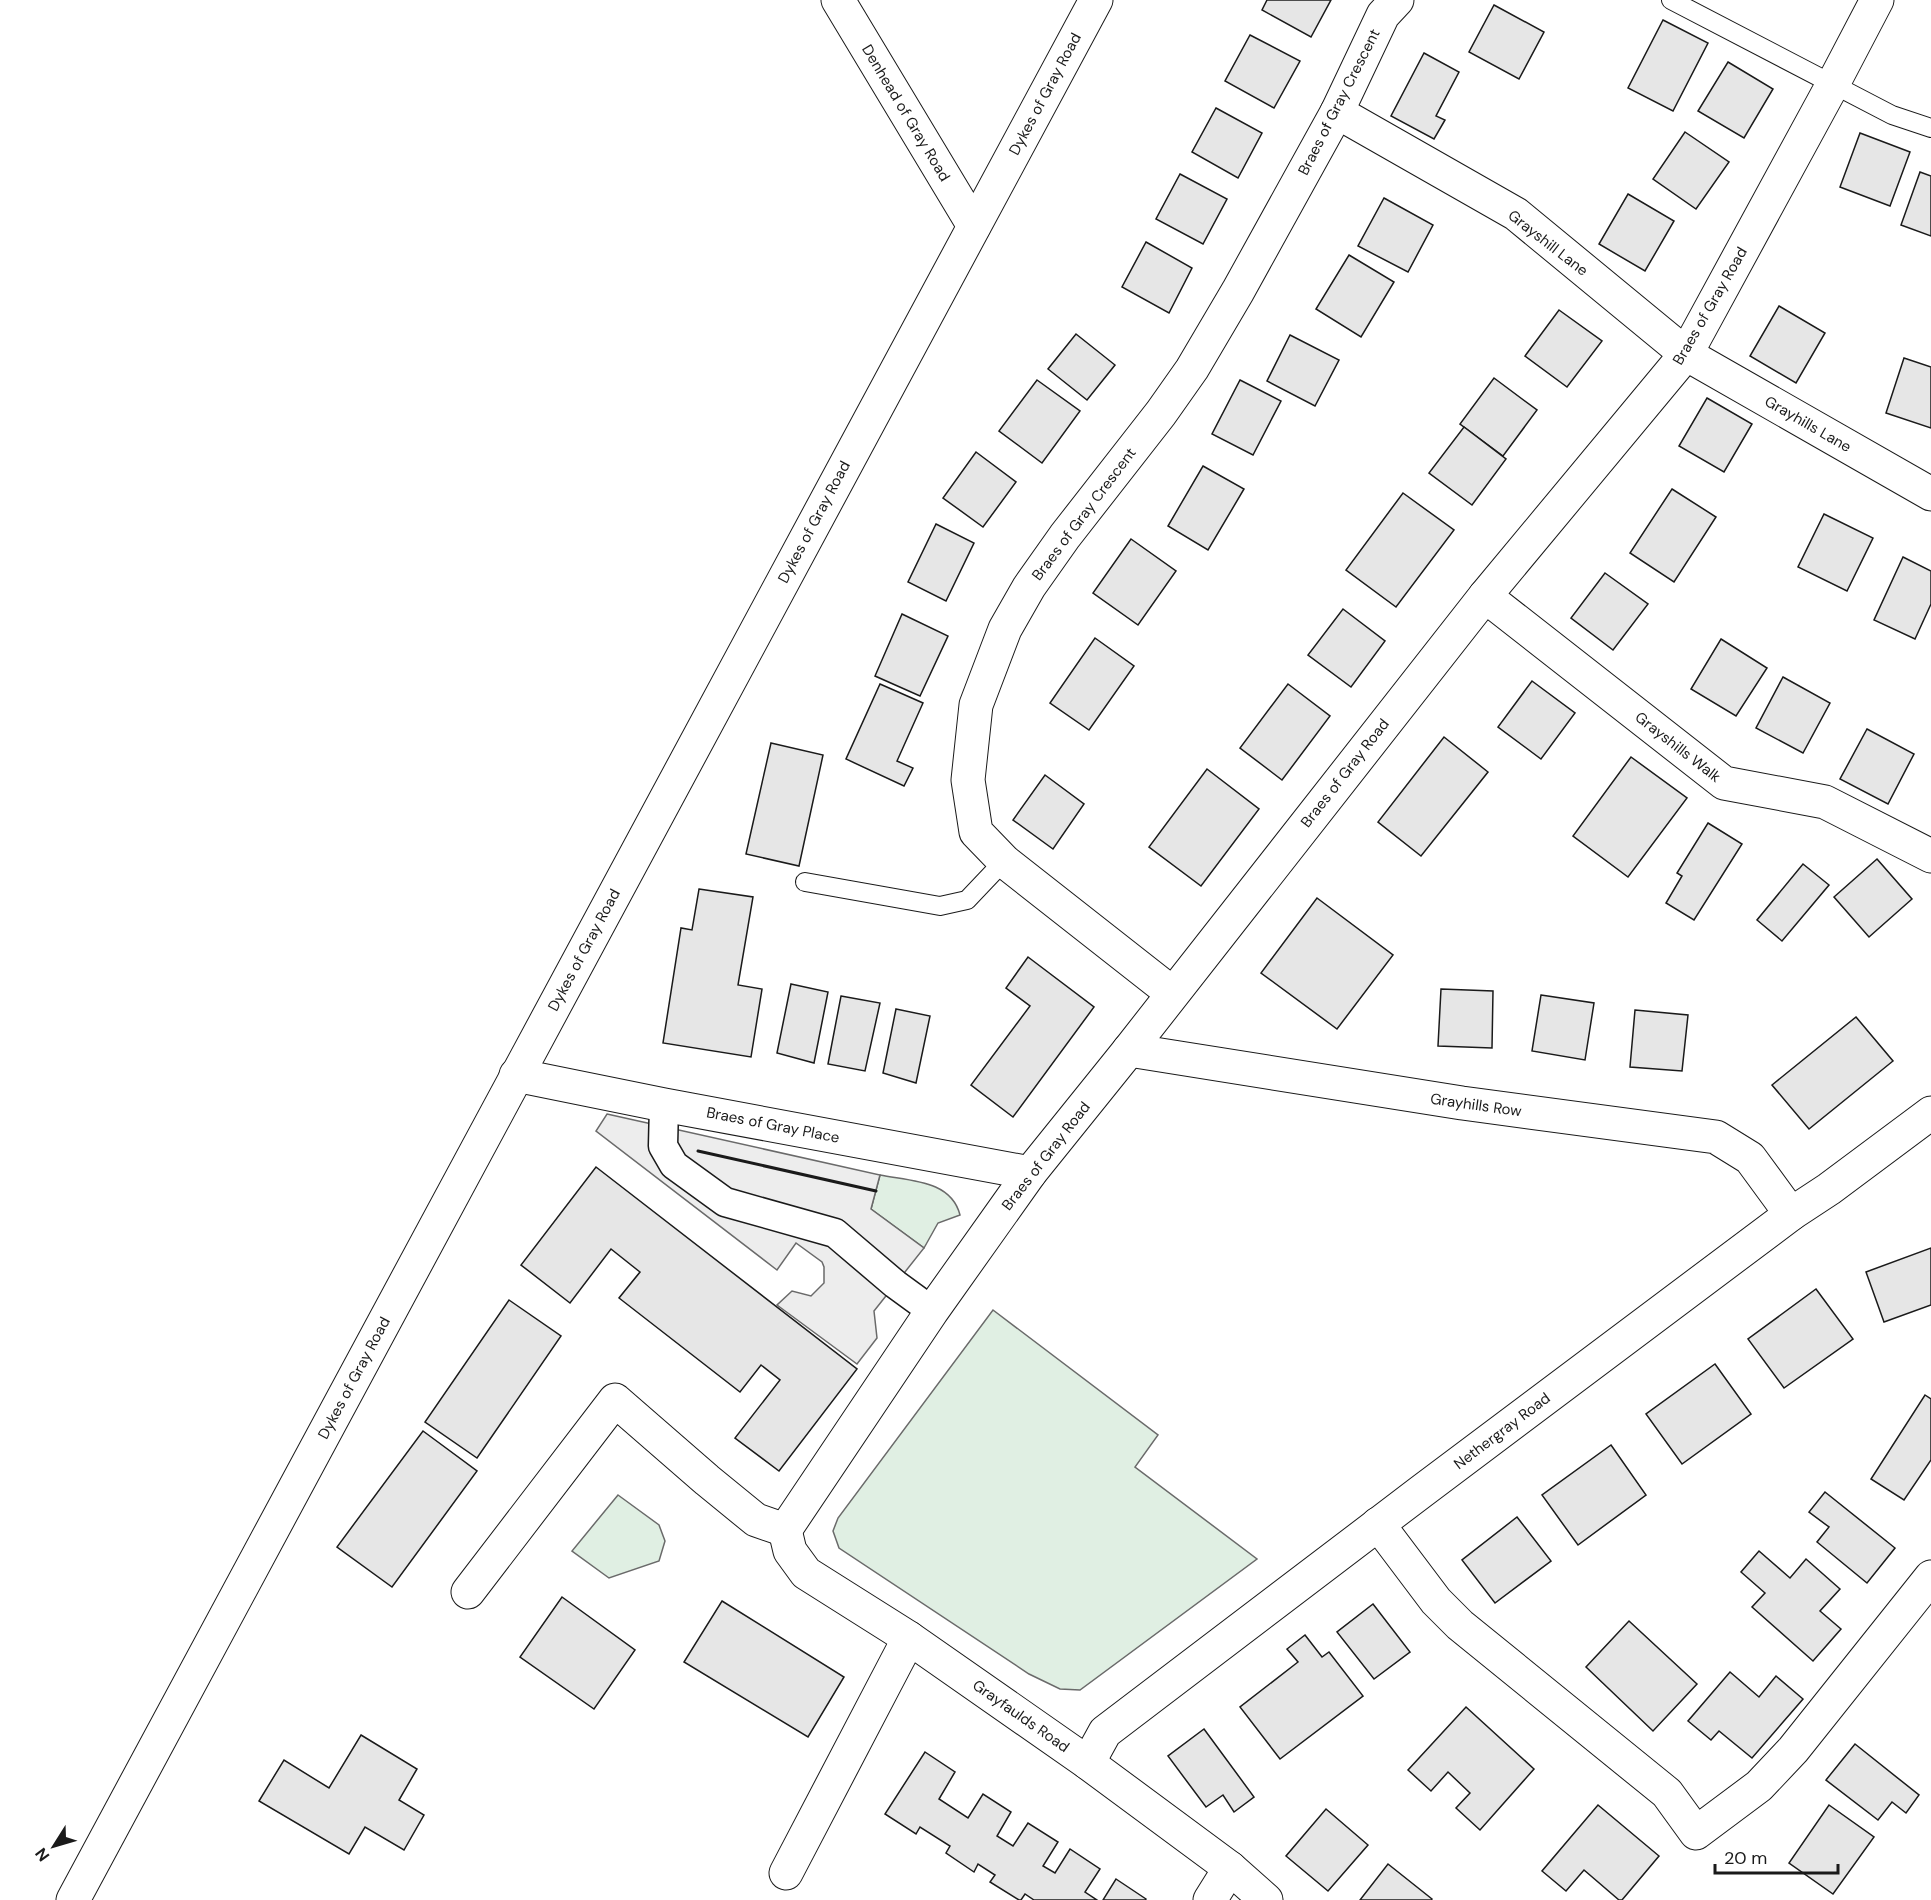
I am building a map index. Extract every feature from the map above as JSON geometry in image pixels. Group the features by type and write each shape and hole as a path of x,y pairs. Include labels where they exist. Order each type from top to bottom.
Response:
{"street":[{"name":"Denhead of Gray Road","path":"838,0 974,226"},
{"name":"Dykes of Gray Road","path":"73,1900 1096,0"},
{"name":"Braes of Gray Crescent","path":"1172,993 1004,861 976,832 968,780 976,705 1005,629 1029,587 1192,369 1337,112 1383,15 1397,0"},
{"name":"Braes of Gray Road","path":"785,1530 932,1311 1030,1173 1485,596 1686,354 1877,0"},
{"name":"Grayshill Lane","path":"1337,112 1516,214 1686,354"},
{"name":"Grayhills Lane","path":"1686,354 1931,494"},
{"name":"Grayshills Walk","path":"1485,596 1724,783 1825,802 1931,856"},
{"name":"Grayhills Row","path":"1129,1050 1462,1103 1716,1137 1750,1158 1791,1214"},
{"name":"Braes of Gray Place","path":"516,1075 1030,1173"},
{"path":"664,1105 663,1146 674,1165 725,1202 835,1233 895,1284 932,1311"},
{"name":"Nethergray Road","path":"1088,1763 1105,1732 1791,1214 1829,1189 1931,1113"},
{"path":"468,1592 615,1400 756,1520 785,1530"},
{"path":"1378,1524 1436,1601 1460,1625 1666,1793 1696,1833 1759,1786 1793,1750 1931,1577"},
{"name":"Grayfaulds Road","path":"785,1530 790,1551 806,1573 909,1638 1088,1763 1230,1868 1266,1900"},
{"path":"786,1873 909,1638"},
{"path":"1210,1900 1230,1868"}],"lane":[{"path":"1671,0 1892,115 1931,128"},
{"path":"805,882 940,906 967,900 1004,861"}],"green space":[{"path":"880,1175 916,1181 939,1189 955,1203 960,1215 938,1223 924,1248 871,1209"},
{"path":"993,1310 1158,1435 1135,1467 1257,1559 1080,1690 1060,1689 1029,1674 839,1548 833,1531 838,1518"},
{"path":"618,1495 659,1525 665,1541 659,1561 609,1578 572,1551"}],"shaded area":[{"path":"607,1114 880,1175 871,1209 924,1248 874,1311 877,1338 857,1364 777,1305 792,1291 811,1296 824,1283 822,1262 796,1243 777,1270 596,1131"}],"building":[{"path":"1267,0 1331,0 1311,37 1262,10"},
{"path":"1494,5 1544,32 1519,79 1469,52"},
{"path":"1663,20 1708,43 1673,111 1628,88"},
{"path":"1250,35 1300,61 1274,108 1225,81"},
{"path":"1424,53 1459,72 1436,116 1445,120 1434,139 1391,116"},
{"path":"1728,62 1773,89 1744,138 1698,111"},
{"path":"1216,108 1262,133 1238,178 1192,152"},
{"path":"1685,132 1729,162 1696,209 1653,179"},
{"path":"1860,133 1910,152 1890,206 1840,187"},
{"path":"1920,172 1931,176 1931,236 1901,225"},
{"path":"1180,174 1227,199 1203,244 1156,219"},
{"path":"1628,194 1674,221 1645,271 1599,244"},
{"path":"1384,198 1433,225 1408,272 1358,246"},
{"path":"1146,242 1192,268 1169,313 1122,287"},
{"path":"1349,255 1394,282 1361,337 1316,309"},
{"path":"1779,306 1825,333 1796,383 1750,356"},
{"path":"1559,310 1602,341 1567,387 1525,356"},
{"path":"1076,334 1115,365 1087,400 1048,369"},
{"path":"1290,335 1339,360 1315,406 1267,381"},
{"path":"1904,358 1931,367 1931,428 1886,413"},
{"path":"1494,378 1537,410 1503,456 1460,424"},
{"path":"1037,380 1080,411 1042,463 999,431"},
{"path":"1240,380 1281,401 1253,455 1212,434"},
{"path":"1707,398 1752,424 1724,472 1679,446"},
{"path":"1464,427 1506,459 1472,505 1429,473"},
{"path":"976,452 1016,482 983,527 943,498"},
{"path":"1203,466 1244,489 1208,550 1168,526"},
{"path":"1672,489 1716,517 1674,582 1630,553"},
{"path":"1403,493 1454,530 1396,607 1346,570"},
{"path":"1824,514 1873,538 1847,591 1798,567"},
{"path":"936,524 974,543 946,601 908,582"},
{"path":"1131,539 1176,571 1138,625 1093,593"},
{"path":"1903,557 1931,571 1931,604 1915,639 1874,620"},
{"path":"1605,573 1648,604 1613,650 1571,618"},
{"path":"1343,609 1385,641 1351,687 1308,655"},
{"path":"902,614 948,636 920,696 875,676"},
{"path":"1095,638 1134,666 1089,730 1050,703"},
{"path":"1721,639 1767,668 1736,716 1691,689"},
{"path":"1783,677 1830,703 1803,753 1756,728"},
{"path":"1532,681 1575,713 1541,759 1498,727"},
{"path":"880,684 923,703 897,761 913,768 904,786 846,759"},
{"path":"1288,684 1330,716 1282,780 1240,748"},
{"path":"1867,729 1914,754 1888,804 1840,779"},
{"path":"1444,737 1488,772 1421,856 1378,822"},
{"path":"771,743 823,755 799,866 746,854"},
{"path":"1631,757 1687,798 1628,877 1573,836"},
{"path":"1207,769 1259,809 1201,886 1149,847"},
{"path":"1045,775 1084,804 1053,849 1013,820"},
{"path":"1708,823 1742,844 1694,920 1666,903 1682,876 1677,873"},
{"path":"1877,859 1912,899 1869,937 1834,897"},
{"path":"1803,864 1829,885 1782,941 1757,920"},
{"path":"699,889 753,897 738,985 762,989 751,1057 663,1043 681,928 692,930"},
{"path":"1317,898 1393,955 1337,1029 1261,973"},
{"path":"1028,957 1094,1007 1013,1117 971,1085 1030,1006 1006,988"},
{"path":"791,984 828,992 814,1063 777,1053"},
{"path":"1441,989 1493,991 1492,1048 1438,1046"},
{"path":"1541,995 1594,1003 1585,1060 1532,1051"},
{"path":"841,996 880,1003 865,1071 828,1064"},
{"path":"896,1009 930,1016 916,1083 883,1073"},
{"path":"1635,1010 1688,1015 1682,1071 1630,1067"},
{"path":"1856,1017 1893,1061 1809,1129 1772,1085"},
{"path":"596,1167 857,1369 779,1471 735,1438 780,1380 761,1365 740,1392 619,1298 640,1272 611,1249 570,1303 521,1265"},
{"path":"1931,1248 1931,1305 1884,1322 1866,1272"},
{"path":"1816,1289 1853,1339 1784,1388 1748,1339"},
{"path":"509,1300 561,1336 477,1458 425,1422"},
{"path":"1715,1364 1751,1414 1682,1464 1646,1414"},
{"path":"1925,1395 1931,1399 1931,1460 1904,1500 1871,1479"},
{"path":"423,1431 477,1471 392,1587 337,1547"},
{"path":"1611,1445 1646,1495 1578,1545 1542,1495"},
{"path":"1825,1492 1895,1548 1867,1583 1817,1542 1829,1527 1809,1512"},
{"path":"1517,1517 1551,1561 1495,1603 1462,1560"},
{"path":"1759,1551 1790,1578 1806,1559 1840,1589 1820,1611 1841,1629 1813,1661 1752,1607 1765,1593 1741,1572"},
{"path":"562,1597 635,1650 594,1709 520,1657"},
{"path":"722,1601 844,1677 808,1737 684,1662"},
{"path":"1373,1604 1410,1652 1374,1679 1337,1632"},
{"path":"1629,1621 1697,1684 1653,1731 1586,1667"},
{"path":"1305,1635 1322,1657 1329,1652 1363,1696 1280,1759 1240,1707 1298,1662 1287,1649"},
{"path":"1730,1672 1759,1697 1776,1676 1803,1699 1752,1758 1719,1731 1711,1740 1688,1721"},
{"path":"1466,1707 1534,1769 1480,1830 1456,1808 1470,1793 1448,1772 1431,1791 1408,1770"},
{"path":"1204,1729 1254,1797 1234,1812 1223,1795 1206,1807 1168,1756"},
{"path":"361,1735 417,1769 399,1800 424,1815 404,1850 365,1827 349,1854 259,1801 284,1760 329,1788"},
{"path":"1855,1744 1919,1795 1906,1813 1892,1802 1878,1820 1826,1780"},
{"path":"925,1752 955,1772 939,1799 968,1818 983,1794 1011,1812 997,1836 1013,1846 1028,1823 1058,1842 1043,1866 1055,1873 1070,1849 1100,1869 1085,1892 1097,1900 1034,1900 1025,1894 1019,1900 990,1882 995,1875 978,1864 974,1872 946,1853 950,1846 920,1827 916,1834 885,1814"},
{"path":"1598,1805 1659,1856 1622,1900 1619,1900 1584,1870 1566,1891 1542,1871"},
{"path":"1829,1805 1874,1837 1833,1894 1789,1863"},
{"path":"1326,1809 1368,1845 1328,1891 1286,1856"},
{"path":"1388,1864 1432,1899 1360,1900"},
{"path":"1116,1879 1146,1899 1103,1900"}],"wall":[{"path":"698,1151 876,1191"}]}
